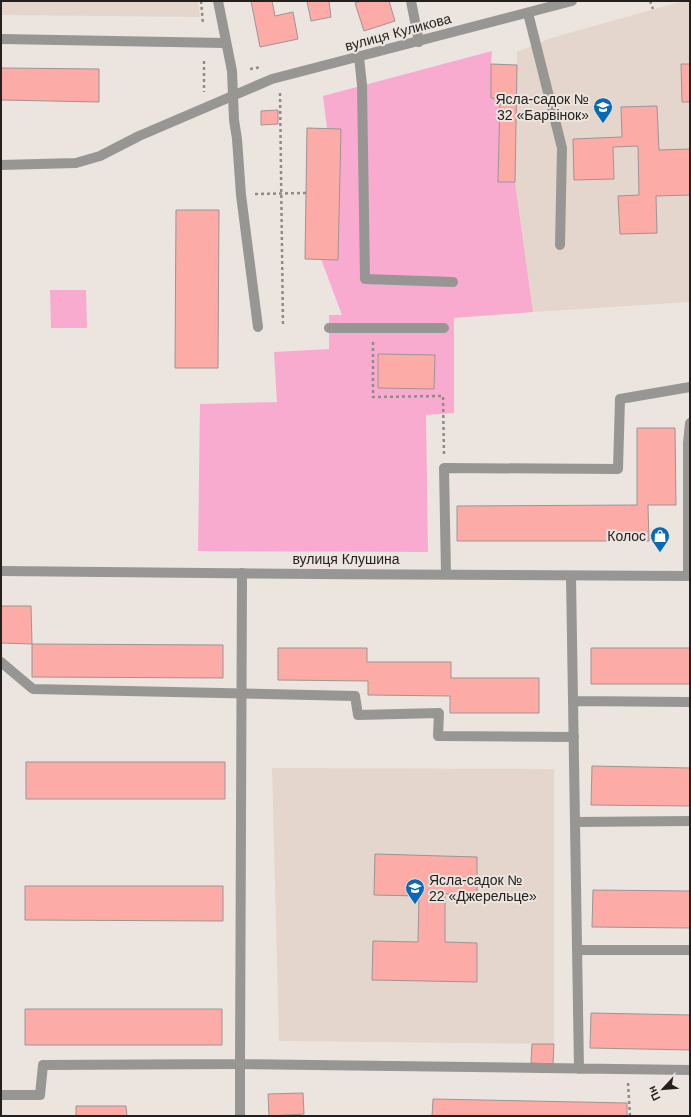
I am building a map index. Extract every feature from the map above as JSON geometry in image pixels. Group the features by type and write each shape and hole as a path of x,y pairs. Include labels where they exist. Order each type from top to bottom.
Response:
{"street":[{"path":"218,1 232,72 241,195 258,327"},
{"path":"411,1 419,42"},
{"name":"вулиця Куликова","path":"1,165 76,163 100,156 139,136 233,94 272,79 572,1"},
{"path":"528,13 562,148 560,245"},
{"path":"1,39 226,43"},
{"path":"359,57 362,85 365,279 453,282"},
{"path":"329,328 444,328"},
{"path":"446,574 444,468 618,469 620,399 690,387"},
{"path":"689,576 690,423"},
{"name":"вулиця Клушина","path":"1,571 446,574 571,577 689,576"},
{"path":"240,1116 242,573"},
{"path":"571,577 579,1069"},
{"path":"1,662 34,689 355,696 358,716 439,713 438,736 574,737"},
{"path":"573,701 690,702"},
{"path":"575,822 690,820"},
{"path":"577,950 690,950"},
{"path":"1,1095 40,1095 43,1065 240,1064 690,1070"}],"path":[{"path":"201,1 203,24"},
{"path":"650,1 653,9"},
{"path":"204,61 204,95"},
{"path":"280,93 284,327"},
{"path":"241,195 306,194"},
{"path":"373,328 373,397 443,396 444,468"},
{"path":"627,1069 630,1116"}],"shaded area":[{"path":"1,1 198,1 200,17 1,15"},
{"name":"Ясла-садок № 32 «Барвінок»","path":"683,1 690,1 690,302 533,312 515,182 517,52 551,38"},
{"path":"492,51 491,64 517,65 515,182 533,312 454,318 454,413 426,415 428,552 198,551 200,404 277,402 274,352 329,349 329,315 342,315 321,259 305,259 307,128 327,128 323,96"},
{"path":"50,290 86,290 87,328 51,328"},
{"name":"Ясла-садок № 22 «Джерельце»","path":"272,768 554,769 554,1044 279,1041"}],"building":[{"path":"251,1 272,1 275,16 293,12 298,39 260,47"},
{"path":"307,1 329,1 331,17 311,21"},
{"path":"361,1 389,1 395,21 364,31 355,3"},
{"path":"491,64 517,65 515,182 498,182 500,99 491,98"},
{"path":"681,64 690,64 690,102 682,102"},
{"path":"1,68 99,69 99,102 1,100"},
{"path":"657,106 659,150 690,149 690,195 656,196 657,233 620,234 618,196 639,195 638,146 613,147 614,179 574,180 573,139 622,137 621,107"},
{"path":"278,110 278,124 261,125 261,111"},
{"path":"307,128 341,129 338,260 305,259"},
{"path":"176,210 219,210 218,368 175,368"},
{"path":"378,354 435,355 434,389 378,388"},
{"path":"637,428 675,428 676,505 648,505 649,541 457,541 457,506 637,505"},
{"path":"1,606 31,606 32,644 1,643"},
{"path":"32,644 223,645 223,678 32,677"},
{"path":"278,648 367,648 367,662 451,662 451,678 539,678 539,713 450,713 450,696 368,695 368,681 278,680"},
{"path":"591,648 690,648 690,684 591,684"},
{"path":"26,762 225,762 225,799 26,799"},
{"path":"592,766 690,768 690,806 591,805"},
{"path":"375,854 477,857 477,894 445,894 445,942 477,943 477,982 372,980 373,941 418,942 419,896 374,895"},
{"path":"25,886 223,886 223,921 25,920"},
{"path":"593,890 690,891 690,928 592,927"},
{"path":"25,1009 222,1009 222,1045 25,1045"},
{"path":"591,1013 690,1015 690,1050 590,1048"},
{"path":"532,1044 554,1044 553,1064 531,1063"},
{"path":"303,1093 304,1114 269,1116 268,1094"},
{"path":"433,1099 627,1103 627,1116 432,1116"},
{"path":"76,1106 126,1106 127,1116 76,1116"}],"place":[{"name":"Ясла-садок № 32 «Барвінок»","path":"603,124"},
{"name":"Колос","path":"660,553"},
{"name":"Ясла-садок № 22 «Джерельце»","path":"415,905"}]}
